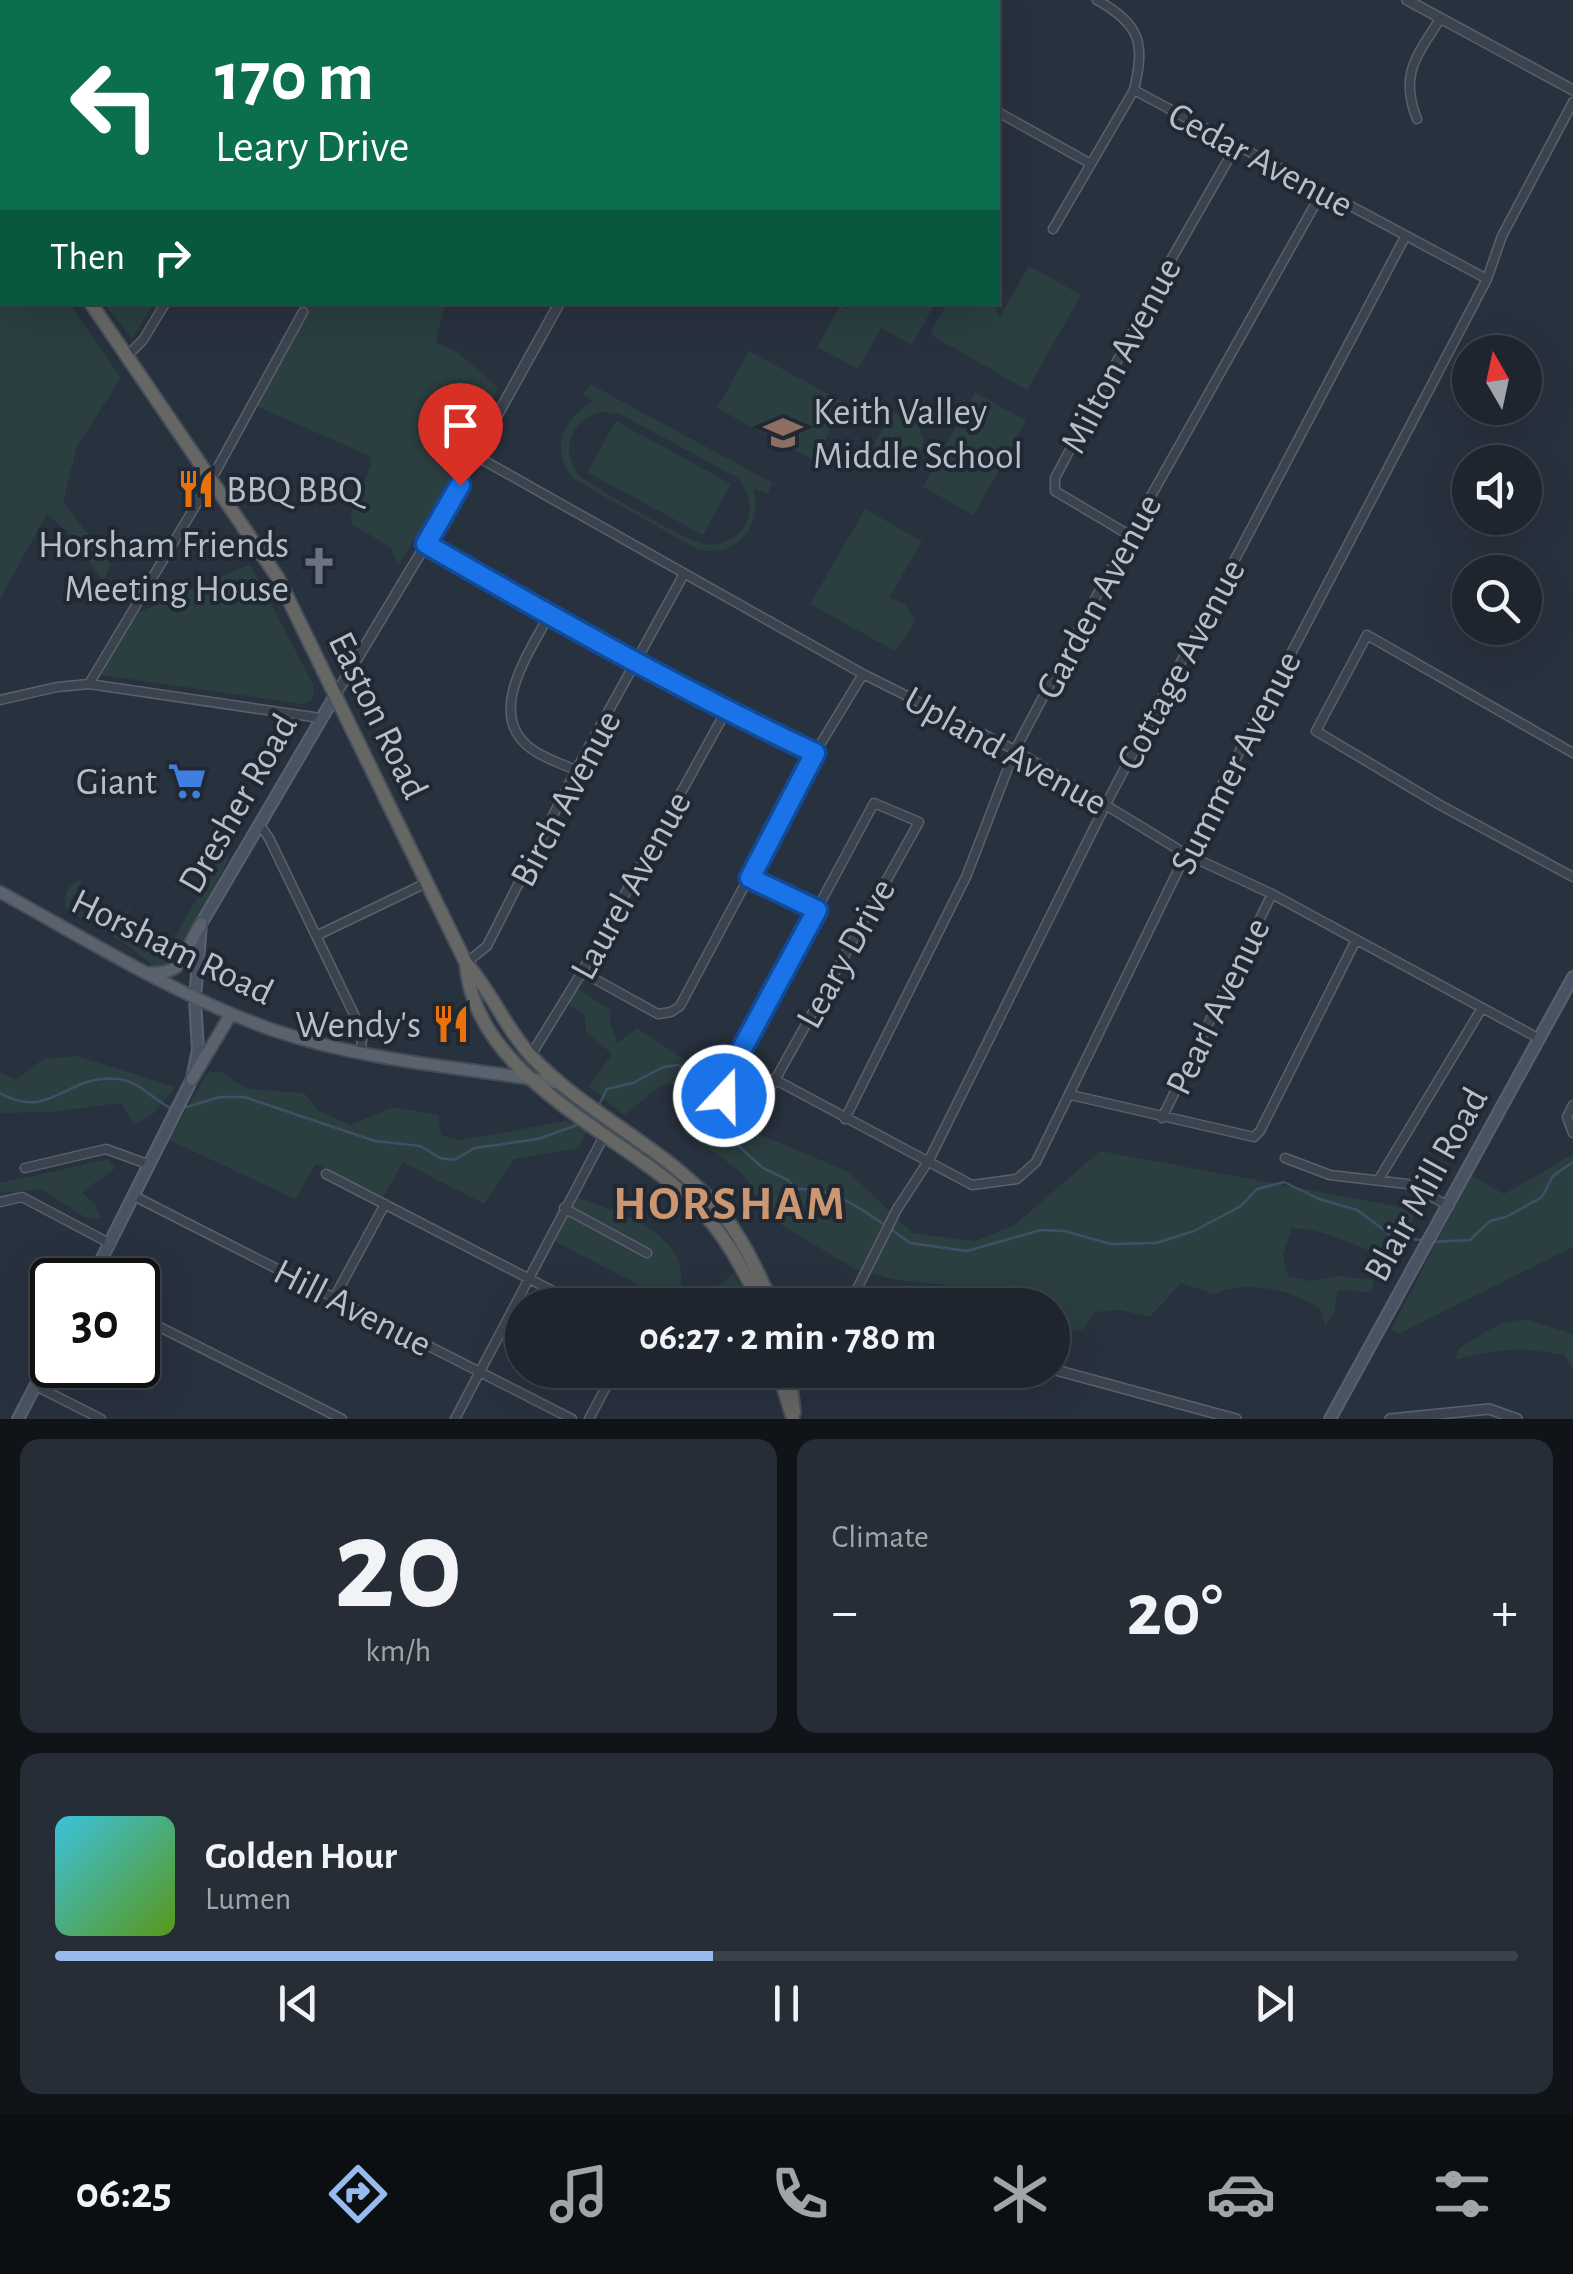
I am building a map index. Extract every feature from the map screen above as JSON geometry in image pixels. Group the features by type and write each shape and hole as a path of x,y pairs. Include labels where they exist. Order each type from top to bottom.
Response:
{"highway":[{"name":"Easton Road","path":"92,305 278,578 466,963 479,977 508,1029 578,1107"},
{"name":"Easton Road","path":"466,963 468,983 478,1008 531,1080 681,1173 718,1209 743,1244 765,1288"},
{"name":"Easton Road","path":"609,1129 708,1218 752,1288"},
{"path":"784,1388 793,1419"},
{"path":"790,1388 793,1419"}],"main road":[{"name":"Dresher Road","path":"103,1258 190,1084 198,1050 195,999 201,924 336,694"},
{"name":"Horsham Road","path":"0,892 195,999 289,1035 360,1054 559,1083"},
{"path":"144,973 166,974 177,968 201,924"},
{"name":"Blair Mill Road","path":"1330,1419 1573,978"},
{"path":"190,1084 231,1014"},
{"path":"18,1419 35,1388"}],"street":[{"name":"Cedar Avenue","path":"1096,0 1121,16 1139,38 1141,58 1134,90 1486,280"},
{"path":"1407,0 1573,90"},
{"path":"1417,119 1408,80 1414,61 1440,18"},
{"path":"1053,229 1134,90"},
{"name":"Summer Avenue","path":"774,1079 972,1186 1017,1179 1036,1162 1186,854 1486,280 1502,236 1573,102"},
{"path":"1000,113 1091,164"},
{"name":"Milton Avenue","path":"1130,535 1055,491 1055,478 1236,146"},
{"name":"Garden Avenue","path":"845,1119 966,876 1015,750 1322,192"},
{"name":"Cottage Avenue","path":"858,1288 897,1209 929,1160 1106,804 1405,238"},
{"path":"128,356 164,305"},
{"path":"336,694 426,544 558,305"},
{"path":"89,684 212,478 302,312"},
{"name":"Upland Avenue","path":"476,456 863,674 1015,750 1186,854 1272,894 1538,1038"},
{"path":"426,544 726,711 815,753"},
{"name":"Birch Avenue","path":"466,963 487,946 576,770 684,574"},
{"path":"549,615 512,686 512,713 521,738 533,750 576,770"},
{"path":"1573,753 1367,634 1316,731 1440,805 1573,877"},
{"path":"582,972 658,1014 680,1006 815,753 863,674"},
{"path":"0,700 57,686 89,684 320,718"},
{"name":"Laurel Avenue","path":"531,1056 582,972 726,711"},
{"name":"Leary Drive","path":"874,803 919,822 774,1079 751,1122 731,1109 724,1096 724,1082 874,803"},
{"path":"259,824 318,935 363,1033 360,1054"},
{"name":"Leary Drive","path":"750,878 817,910"},
{"path":"318,935 428,882"},
{"name":"Pearl Avenue","path":"1162,1118 1272,894"},
{"path":"1071,1095 1254,1137 1356,940"},
{"path":"1379,1179 1482,1008"},
{"path":"1573,1105 1568,1117 1573,1133"},
{"path":"455,1419 609,1129"},
{"path":"25,1168 106,1149 150,1165"},
{"path":"1285,1158 1330,1175 1406,1184 1449,1206"},
{"path":"326,1174 546,1288"},
{"path":"0,1202 22,1196 110,1244"},
{"name":"Hill Avenue","path":"134,1196 572,1419"},
{"path":"334,1298 385,1204"},
{"path":"564,1208 647,1252"},
{"path":"160,1327 342,1419"},
{"path":"1070,1373 1236,1419"},
{"path":"40,1388 101,1419"},
{"path":"590,1419 606,1388"},
{"path":"1390,1419 1489,1409 1518,1419"}],"green space":[{"path":"1029,266 1081,295 1027,390 933,336 931,331 947,305 993,305 1000,316"},
{"path":"0,305 70,305 121,378 77,446 63,502 111,564 103,581 67,532 47,514 0,599"},
{"path":"106,305 153,305 132,339"},
{"path":"308,305 445,305 436,342 457,352 498,388 443,498 398,564 391,548 352,524 351,515 371,464 370,456 256,406"},
{"path":"841,305 848,309 851,305 933,307 912,345 881,328 858,369 817,347"},
{"path":"749,351 845,403 814,461 717,408"},
{"path":"590,384 773,483 767,494 753,488 754,515 744,536 724,549 697,549 572,478 565,467 561,445 567,425 593,402 583,394","holes":["600,412 620,414 736,477 749,502 748,519 736,536 711,545 693,540 581,477 570,458 575,430 589,416"]},
{"path":"975,392 1026,421 974,515 923,487"},
{"path":"899,413 918,424 924,441 918,461 907,467 872,449 890,414"},
{"path":"616,421 731,484 703,535 587,472"},
{"path":"865,509 922,541 889,598 905,604 916,621 893,650 810,604"},
{"path":"250,564 313,684 310,702 302,704 101,675 137,613"},
{"path":"222,843 228,860 175,964 158,969 66,908 68,890 83,879 69,905 111,927 132,906 120,928 155,947 172,942 224,851 219,848"},
{"path":"577,988 610,1010 617,1043 637,1028 699,1069 717,1108 756,1133 849,1172 912,1233 976,1241 1016,1224 1100,1151 1417,1210 1394,1261 1331,1236 1292,1228 1283,1254 1288,1276 1310,1281 1338,1276 1373,1280 1372,1292 1338,1290 1334,1313 1325,1326 1321,1310 1283,1292 1255,1287 1214,1294 1181,1283 1150,1317 1120,1310 1095,1312 1082,1330 1070,1332 1070,1288 965,1288 896,1280 853,1268 757,1210 756,1197 743,1175 684,1133 696,1111 672,1084 660,1086 624,1115 589,1087 612,1054 586,1032 585,1016 567,1003"},
{"path":"77,1056 175,1087 154,1113 134,1125 121,1103 50,1112 0,1113 0,1072 16,1080 43,1059"},
{"path":"220,1071 247,1089 304,1093 319,1111 350,1125 393,1107 438,1115 441,1135 461,1140 566,1121 587,1130 579,1148 514,1159 484,1204 403,1162 383,1197 316,1164 295,1199 169,1140 207,1073"},
{"path":"1573,1154 1573,1247 1400,1333 1391,1330 1471,1175 1504,1194"},
{"path":"109,1159 115,1168 82,1193 95,1204 102,1219 86,1218 42,1189 0,1193 0,1183"},
{"path":"575,1196 636,1221 664,1240 680,1266 681,1288 644,1288 552,1240"},
{"path":"734,1274 742,1288 715,1288"},
{"path":"1526,1319 1573,1334 1573,1369 1564,1355 1534,1351 1497,1351 1455,1360 1459,1348 1501,1323"}],"waterway":[{"path":"598,1107 607,1089 678,1065 687,1070 713,1123 763,1168 788,1180 796,1189 821,1191 843,1199 885,1225"},
{"path":"0,1093 33,1102 85,1083 118,1079 133,1083 172,1109"},
{"path":"180,1109 220,1097 244,1097 375,1141 420,1146 440,1158 454,1160 475,1148 538,1139 577,1125"},
{"path":"1430,1242 1470,1240 1490,1221 1506,1217 1542,1197 1553,1176 1573,1162"},
{"path":"892,1230 910,1243 967,1251 1041,1230 1064,1231 1111,1244 1156,1243 1194,1231 1241,1206 1257,1189 1284,1182 1319,1199 1357,1210 1395,1238 1422,1240"}],"place":[{"name":"Keith Valley Middle School","path":"783,433"},
{"name":"BBQ BBQ","path":"196,489"},
{"name":"Horsham Friends Meeting House","path":"319,566"},
{"name":"Giant","path":"187,781"},
{"name":"Wendy's","path":"451,1024"}],"district":[{"name":"HORSHAM","path":"730,1202"}],"route":[{"path":"460,485 426,544 726,711 815,753 750,878 817,910 724,1082 724,1096"}]}
